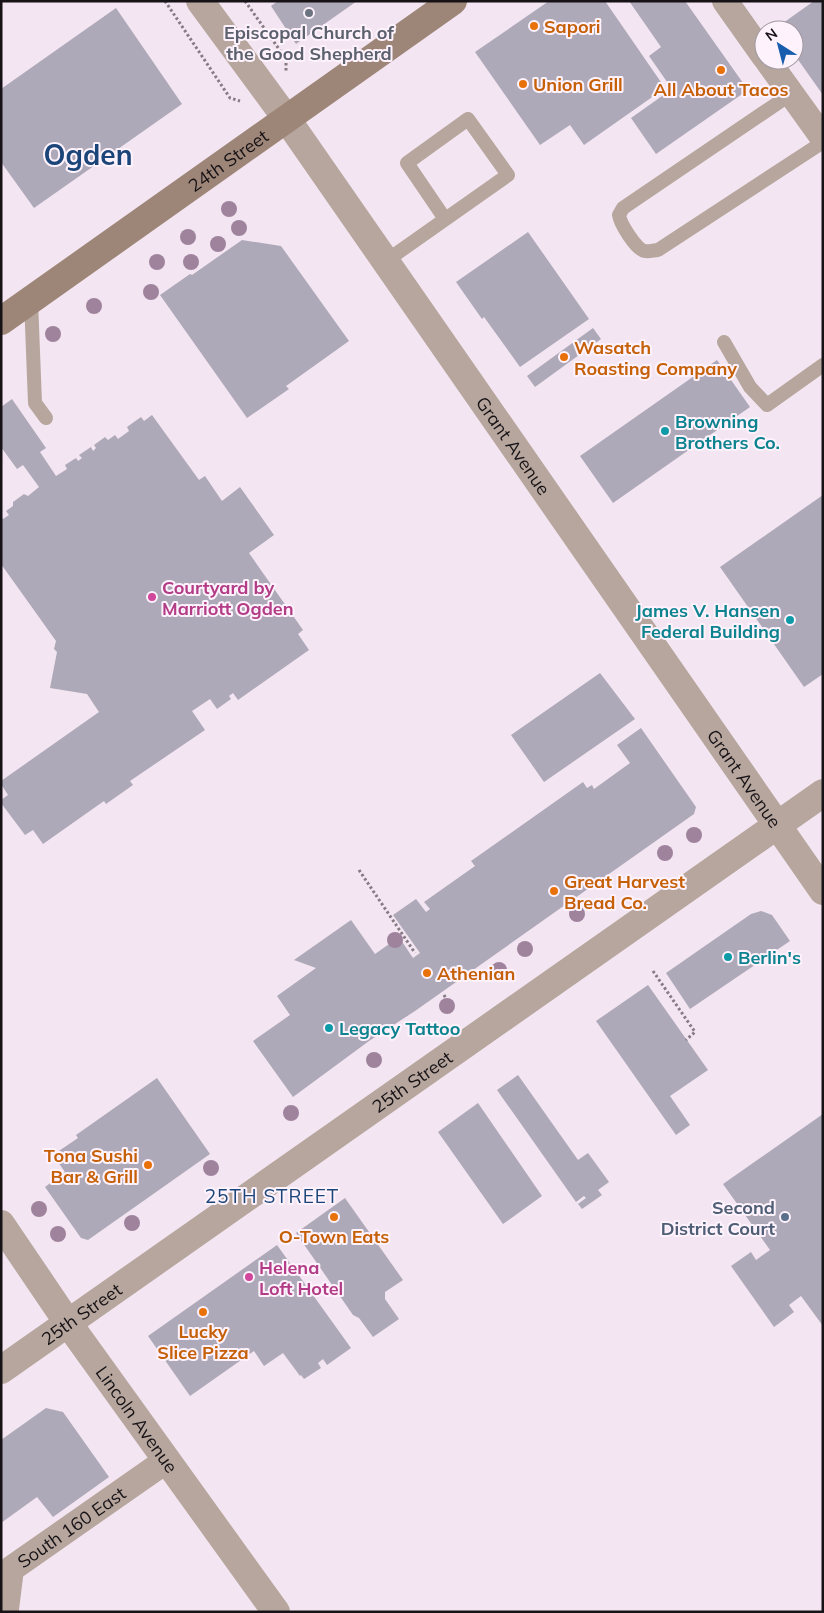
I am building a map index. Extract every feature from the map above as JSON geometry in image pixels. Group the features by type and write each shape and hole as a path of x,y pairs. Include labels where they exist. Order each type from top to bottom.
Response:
{"main road":[{"name":"24th Street","path":"1,321 453,1"}],"street":[{"name":"Grant Avenue","path":"200,1 286,118 823,891"},
{"path":"725,1 754,42"},
{"path":"774,70 823,140"},
{"name":"25th Street","path":"1,1370 823,793"},
{"name":"Lincoln Avenue","path":"1,1224 68,1323 276,1612"},
{"name":"South 160 East","path":"3,1612 6,1609 11,1569 167,1460"}],"lane":[{"path":"791,94 623,208 619,215 620,221 639,249 645,251 658,250 823,140"},
{"path":"386,261 508,175 468,119 406,162 445,219"},
{"path":"31,300 35,403 46,418"},
{"path":"724,342 750,387 768,405 823,365"}],"path":[{"path":"359,870 415,952"},
{"path":"653,971 695,1032 686,1040"},
{"path":"444,995 447,1000"}],"building":[{"path":"278,1 357,1 296,44 271,6"},
{"path":"549,1 605,1 665,88 584,145 570,125 540,145 475,52"},
{"path":"629,1 685,1 748,90 656,154 631,118 672,89 649,56 661,47"},
{"path":"814,1 823,1 823,95 804,68 804,20 787,20"},
{"path":"116,8 182,104 34,208 1,162 1,89"},
{"path":"528,232 589,319 520,367 456,282"},
{"path":"242,240 281,246 349,341 286,386 289,389 247,418 160,295"},
{"name":"Wasatch Roasting Company","path":"593,328 601,339 535,387 527,376"},
{"name":"Browning Brothers Co.","path":"717,360 750,407 613,503 580,456"},
{"name":"Courtyard by Marriott Ogden","path":"12,399 46,448 40,452 56,476 67,469 65,465 76,458 78,461 82,458 79,455 91,447 93,451 96,448 94,445 105,437 108,440 115,435 118,439 129,431 127,427 141,417 144,421 152,415 199,480 205,476 222,501 240,487 274,535 249,553 303,630 298,634 309,650 238,700 233,693 229,696 231,699 217,709 210,699 192,711 205,730 130,781 133,785 106,804 104,801 43,844 33,830 25,835 1,803 1,800 8,795 1,781 99,712 87,694 50,688 57,652 54,649 56,641 1,564 1,516 3,519 9,515 6,511 13,506 13,502 24,494 28,496 39,487 23,465 17,469 1,447 1,407"},
{"name":"James V. Hansen Federal Building","path":"823,495 823,674 804,687 720,567"},
{"path":"600,673 635,719 544,782 511,735"},
{"path":"641,728 696,807 694,814 415,1011 369,1041 293,1097 253,1041 290,1015 277,996 316,968 294,960 351,920 375,954 399,937 413,958 420,953 393,915 416,899 426,912 430,909 424,902 475,866 471,861 583,782 587,788 592,785 594,789 630,763 617,745"},
{"name":"Berlin's","path":"761,911 772,915 790,941 690,1009 666,973 751,914"},
{"path":"648,985 708,1070 670,1096 690,1125 676,1135 596,1021"},
{"path":"518,1075 578,1160 588,1153 609,1182 598,1190 602,1195 582,1209 578,1204 586,1198 584,1196 576,1202 497,1090"},
{"path":"157,1078 210,1154 88,1240 81,1238 45,1187 65,1172 53,1155 78,1138 76,1135"},
{"path":"478,1103 542,1196 503,1224 438,1132"},
{"name":"Second District Court","path":"823,1114 823,1326 801,1296 789,1305 794,1312 774,1327 731,1266 751,1252 756,1260 770,1250 723,1184"},
{"path":"345,1198 403,1280 385,1292 385,1299 399,1319 373,1337 359,1318 353,1315 296,1233"},
{"path":"277,1245 351,1348 327,1365 323,1359 318,1363 321,1368 304,1379 283,1353 264,1366 254,1351 190,1396 148,1336"},
{"path":"46,1408 63,1412 109,1477 53,1517 37,1497 1,1523 1,1440"}],"place":[{"name":"Episcopal Church of the Good Shepherd","path":"309,13"},
{"name":"Sapori","path":"534,26"},
{"name":"All About Tacos","path":"721,70"},
{"name":"Union Grill","path":"523,84"},
{"name":"Wasatch Roasting Company","path":"564,357"},
{"name":"Browning Brothers Co.","path":"665,431"},
{"name":"Courtyard by Marriott Ogden","path":"152,597"},
{"name":"James V. Hansen Federal Building","path":"790,620"},
{"name":"Great Harvest Bread Co.","path":"554,891"},
{"name":"Berlin's","path":"728,957"},
{"name":"Athenian","path":"427,973"},
{"name":"Legacy Tattoo","path":"329,1028"},
{"name":"Tona Sushi Bar & Grill","path":"148,1165"},
{"name":"O-Town Eats","path":"334,1217"},
{"name":"Second District Court","path":"785,1217"},
{"name":"Helena Loft Hotel","path":"249,1277"},
{"name":"Lucky Slice Pizza","path":"203,1312"}],"district":[{"name":"Ogden","path":"88,154"},
{"name":"25TH STREET","path":"272,1196"}]}
